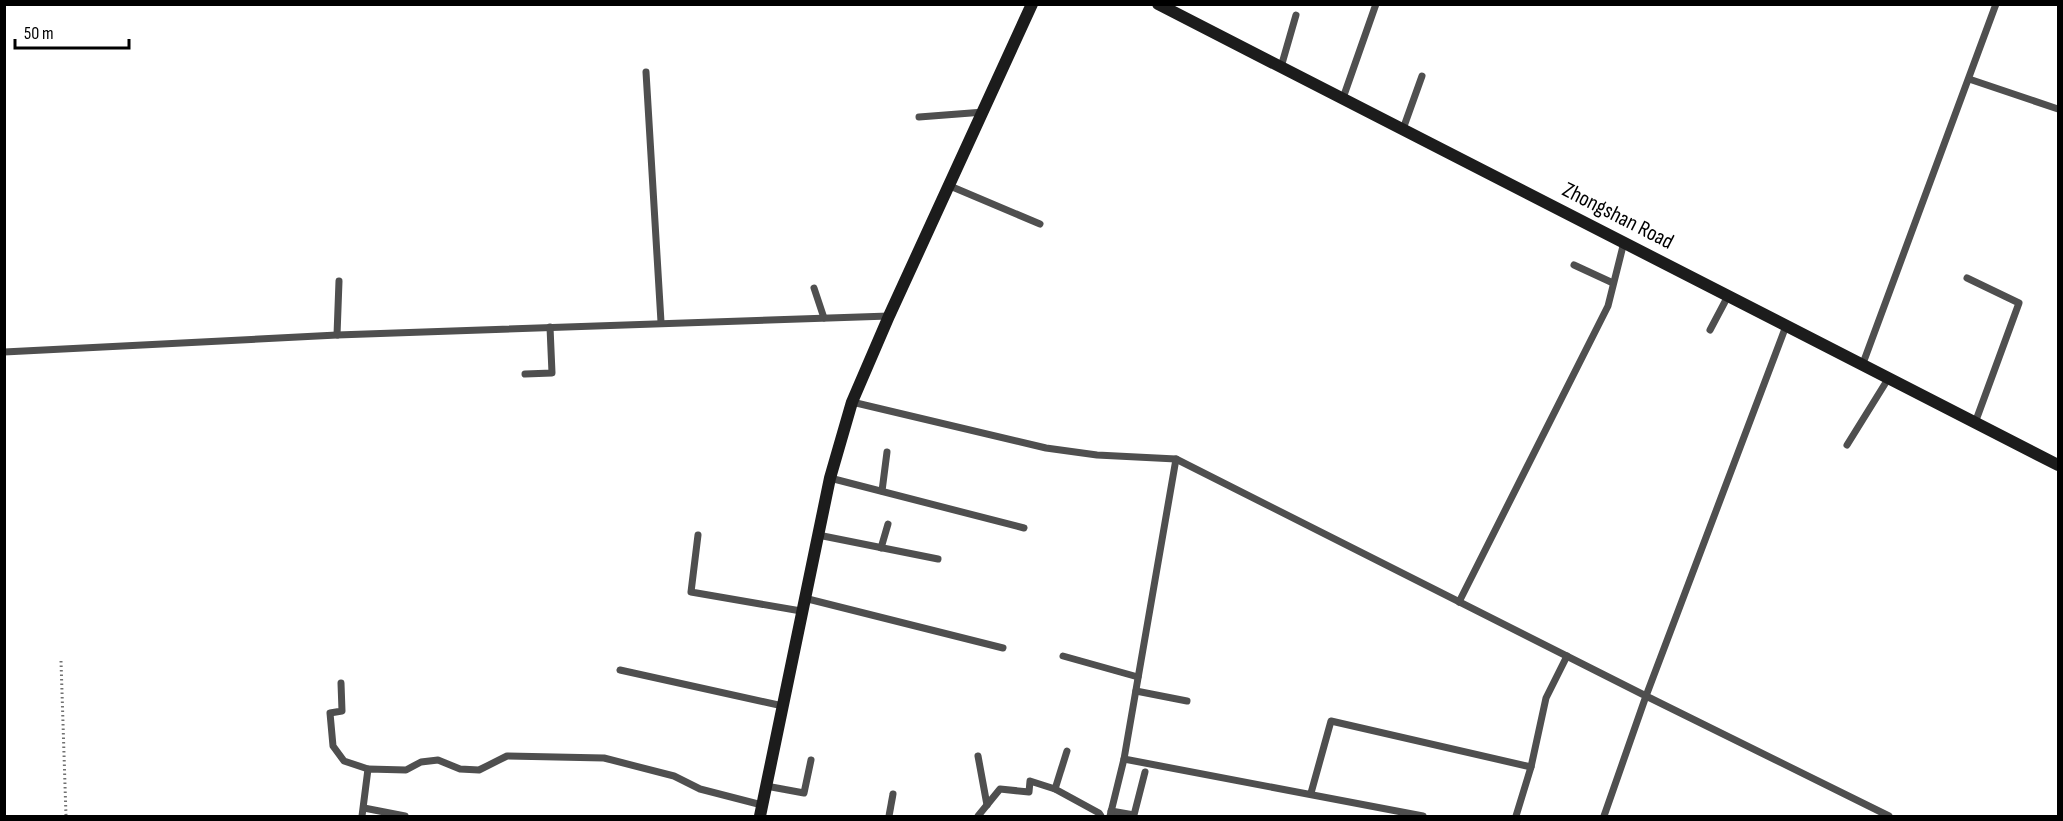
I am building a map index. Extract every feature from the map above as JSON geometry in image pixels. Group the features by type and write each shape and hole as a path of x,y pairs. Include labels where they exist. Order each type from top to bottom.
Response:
{"main road":[{"path":"761,811 830,478 852,402 1032,4"},
{"name":"Zhongshan Road","path":"1158,4 2058,465"}],"lane":[{"path":"1343,98 1376,4"},
{"path":"1862,366 1996,4"},
{"path":"1281,66 1296,15"},
{"path":"646,72 661,322"},
{"path":"1403,129 1422,76"},
{"path":"1969,79 2058,109"},
{"path":"919,117 984,112"},
{"path":"950,186 1040,224"},
{"path":"1459,602 1608,306 1624,242"},
{"path":"1574,265 1613,283"},
{"path":"1967,278 2019,303 1975,423"},
{"path":"337,335 339,281"},
{"path":"814,288 824,318"},
{"path":"1710,330 1728,296"},
{"path":"4,352 337,335 661,322 890,316"},
{"path":"1604,816 1646,696 1786,326"},
{"path":"525,374 552,373 550,327"},
{"path":"1847,445 1888,379"},
{"path":"852,402 1046,448 1097,455 1176,459 1888,816"},
{"path":"882,491 887,452"},
{"path":"1145,772 1134,815 1111,813 1124,759 1176,459"},
{"path":"830,478 1024,528"},
{"path":"881,548 888,524"},
{"path":"699,535 691,592 803,605 1003,648"},
{"path":"818,535 938,559"},
{"path":"1063,656 1138,677"},
{"path":"1516,816 1531,767 1546,698 1567,656"},
{"path":"620,670 783,706"},
{"path":"341,682 342,711 330,713 333,746 344,761 368,769 406,770 421,762 438,760 460,769 479,770 507,756 604,758 674,776 700,789 761,811"},
{"path":"1136,691 1187,701"},
{"path":"1311,794 1331,722 1531,767"},
{"path":"1055,789 1067,751"},
{"path":"978,756 987,805"},
{"path":"1124,759 1423,816"},
{"path":"766,786 804,793 811,760"},
{"path":"362,816 368,769"},
{"path":"978,816 1000,789 1029,792 1030,781 1055,789 1101,816"},
{"path":"889,816 893,794"},
{"path":"364,807 405,816"}],"path":[{"path":"61,661 66,816"}]}
